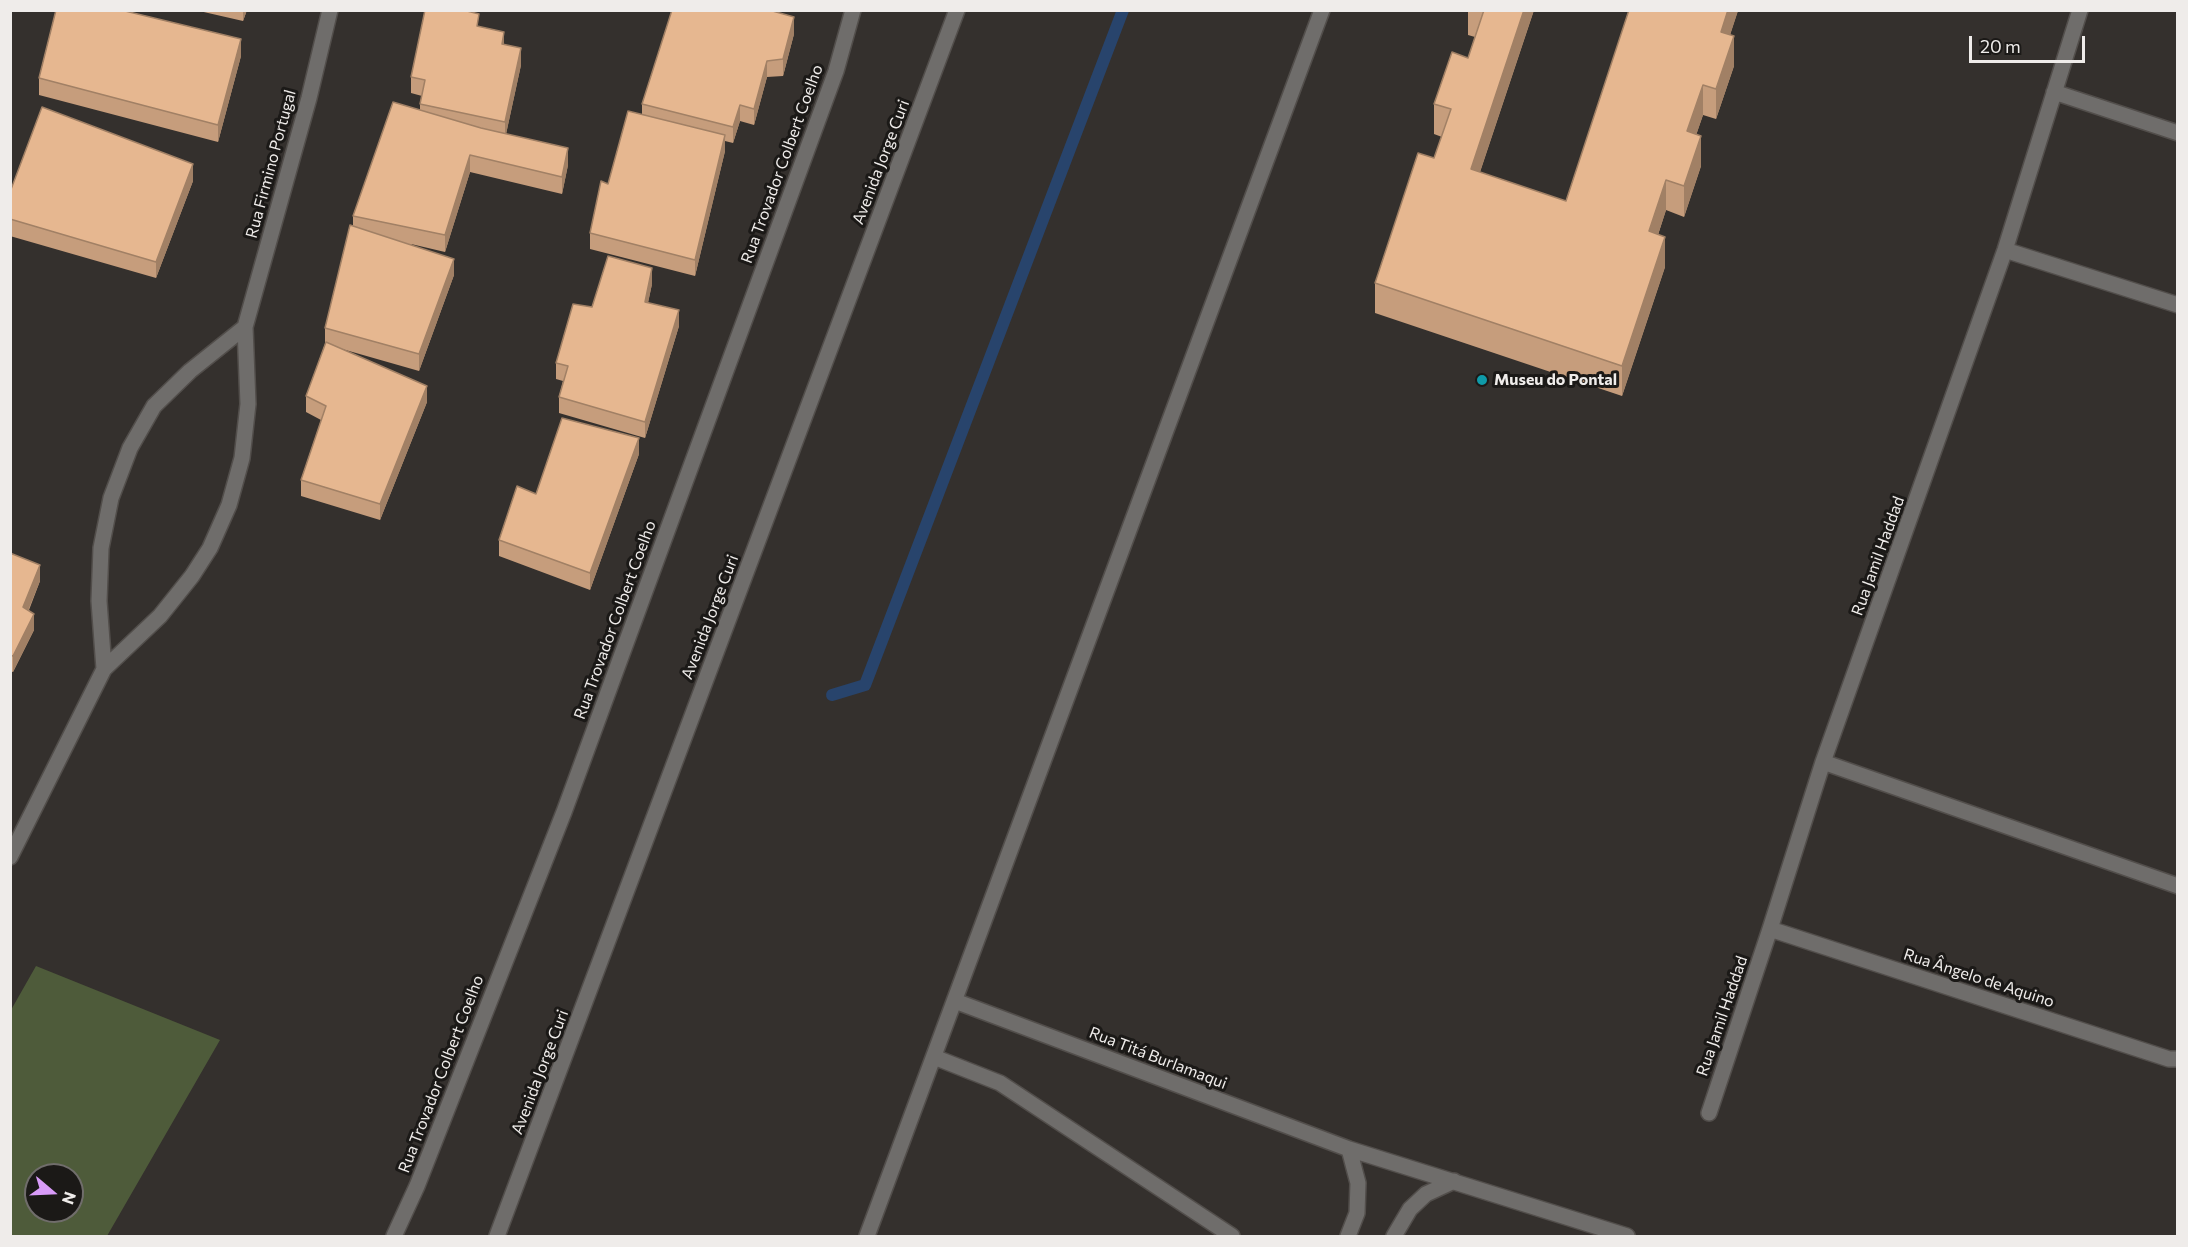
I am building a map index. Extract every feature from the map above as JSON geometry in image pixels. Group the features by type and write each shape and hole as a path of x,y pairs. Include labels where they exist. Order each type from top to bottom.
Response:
{"street":[{"name":"Rua Firmino Portugal","path":"10,857 104,669 159,616 192,576 210,548 229,505 242,458 248,404 245,327 309,98 330,10"},
{"name":"Rua Trovador Colbert Coelho","path":"394,1236 417,1186 564,812 836,71 853,10"},
{"name":"Avenida Jorge Curi","path":"498,1236 957,10"},
{"path":"867,1236 1322,10"},
{"name":"Rua Jamil Haddad","path":"1708,1113 1823,762 2006,250 2080,10"},
{"path":"2054,92 2178,133"},
{"path":"2006,250 2178,305"},
{"path":"104,669 99,601 100,548 111,498 130,448 154,406 190,371 245,327"},
{"path":"1823,762 2178,886"},
{"name":"Rua Ângelo de Aquino","path":"1770,929 2169,1059 2178,1059"},
{"name":"Rua Titá Burlamaqui","path":"955,1001 1350,1149 1627,1236"},
{"path":"934,1058 1000,1083 1232,1236"},
{"path":"1348,1236 1357,1213 1358,1183 1350,1149"},
{"path":"1394,1236 1410,1209 1426,1194 1454,1181"}],"green space":[{"path":"36,966 220,1040 107,1236 11,1236 11,1010"}],"building":[{"path":"56,10 121,10 241,39 218,125 39,78"},
{"path":"425,10 463,10 479,14 477,26 504,32 502,44 521,48 505,122 420,104 425,80 411,77"},
{"path":"672,10 769,10 794,17 783,59 767,61 754,109 740,105 733,127 642,104"},
{"path":"1484,10 1524,10 1471,169 1566,201 1629,10 1728,10 1721,32 1734,36 1716,89 1703,85 1687,131 1701,136 1684,186 1666,180 1649,231 1665,237 1622,366 1375,283 1418,153 1434,158 1451,109 1434,104 1452,52 1468,58"},
{"path":"393,102 481,128 568,148 562,177 470,155 445,235 353,216"},
{"path":"42,107 193,164 156,262 10,219 10,192"},
{"path":"628,111 725,135 695,260 590,233 601,181 608,184"},
{"path":"350,225 454,259 419,354 325,328"},
{"path":"608,256 652,268 645,302 679,310 645,422 559,397 568,366 556,363 573,304 592,307"},
{"path":"326,342 427,386 380,504 301,480 326,406 306,396"},
{"path":"562,418 639,438 590,573 499,540 517,486 536,494"},
{"path":"10,553 40,565 23,607 34,614 13,656 10,655"}],"waterway":[{"path":"832,695 865,685 1123,10"}],"place":[{"name":"Museu do Pontal","path":"1482,380"}]}
